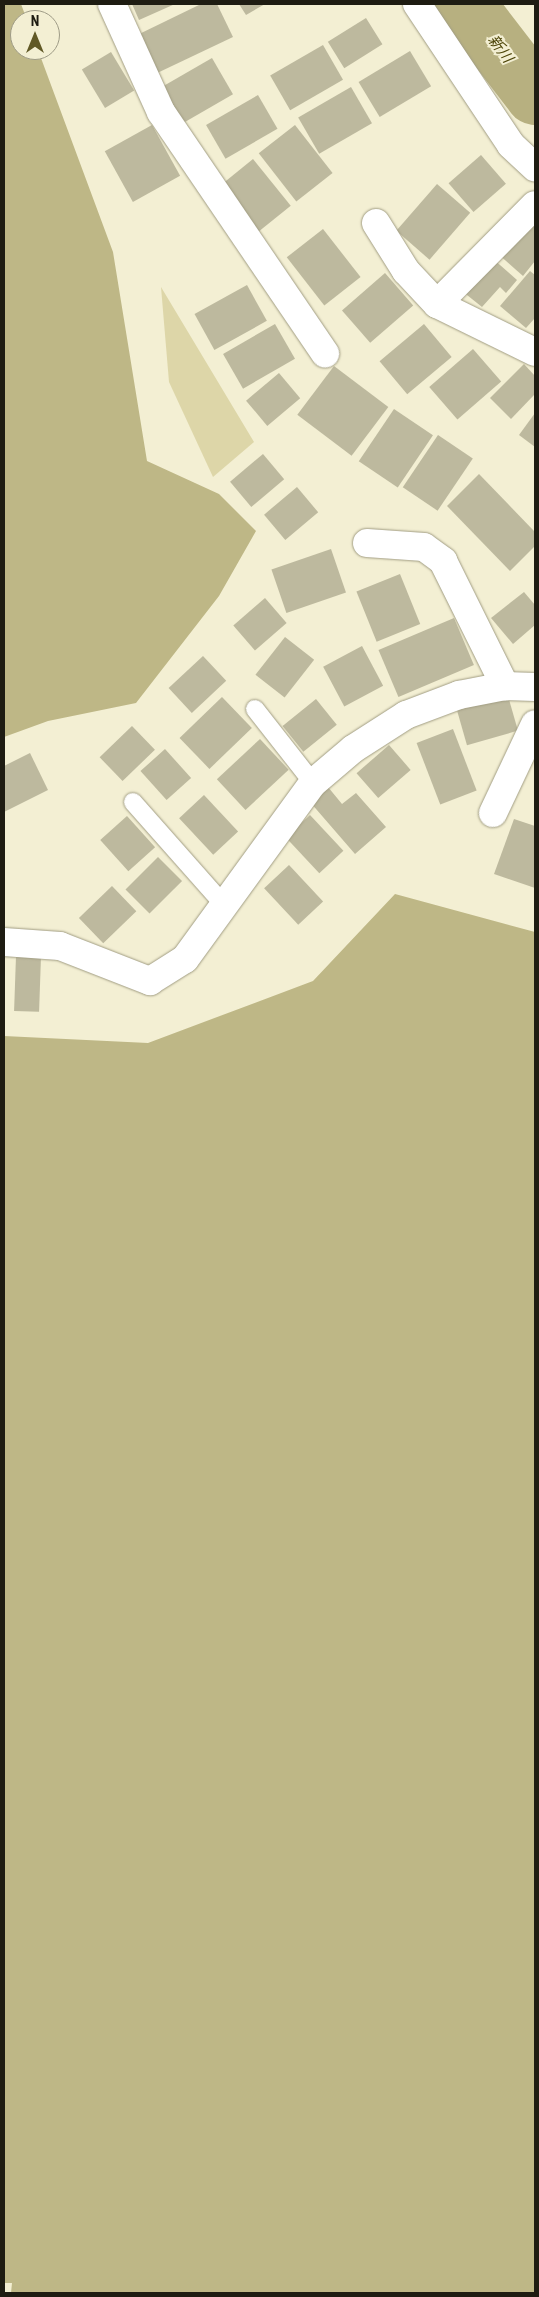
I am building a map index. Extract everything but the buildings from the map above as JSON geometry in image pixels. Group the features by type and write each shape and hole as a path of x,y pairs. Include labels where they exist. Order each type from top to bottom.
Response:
{"street":[{"path":"112,4 161,112 325,353"},
{"path":"416,4 511,145 535,167"},
{"path":"437,304 535,205"},
{"path":"376,223 406,271 437,304 535,352"},
{"path":"367,543 424,547 443,562 505,686"},
{"path":"4,942 60,946 150,981 185,958 313,783 353,749 406,715 459,695 505,686 535,687"},
{"path":"494,813 535,724"}],"lane":[{"path":"255,710 313,783"},
{"path":"134,802 224,906"}],"shaded area":[{"path":"4,4 21,4 23,10 10,10 10,60 42,60 113,252 147,461 219,494 256,531 219,596 136,703 48,721 4,737"},
{"path":"161,287 254,442 213,477 169,382"},
{"path":"395,894 535,932 535,2293 11,2293 12,2283 4,2283 4,1036 148,1043 313,981"}],"waterway":[{"name":"新川","path":"465,4 535,95"}]}
